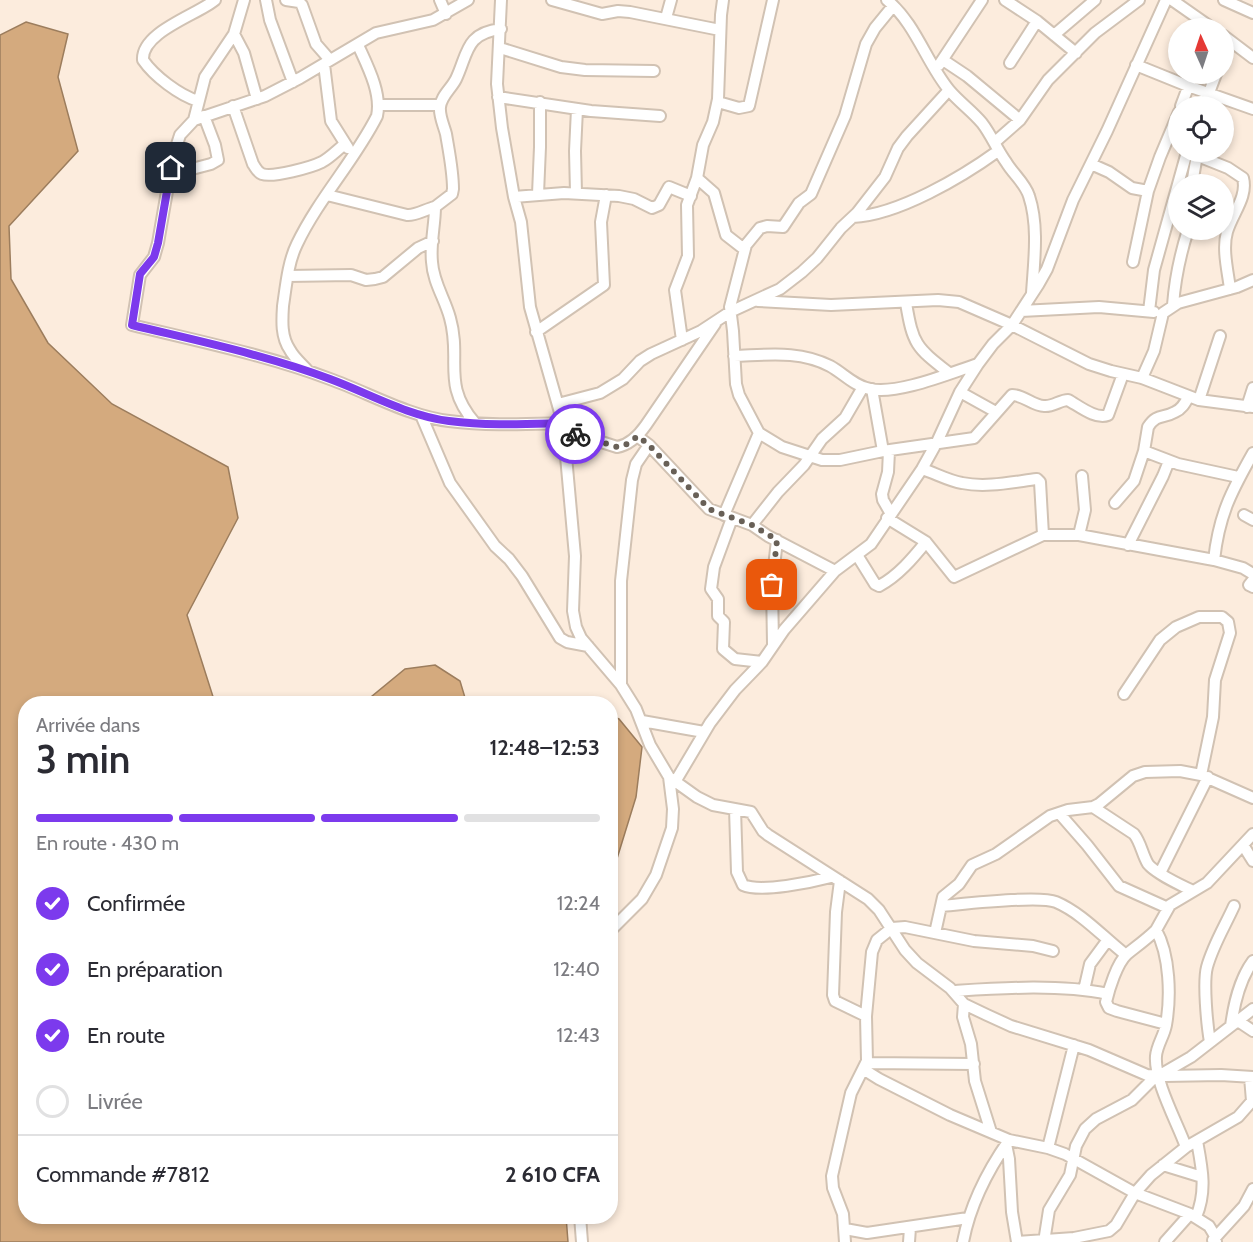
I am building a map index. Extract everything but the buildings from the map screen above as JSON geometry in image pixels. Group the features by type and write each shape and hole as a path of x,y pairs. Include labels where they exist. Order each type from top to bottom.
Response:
{"street":[{"path":"198,101 187,97 156,75 143,60 143,50 164,30 215,0"},
{"path":"169,175 218,160 215,145 199,118 198,101 209,69 234,34 244,0"},
{"path":"266,0 270,20 293,82"},
{"path":"286,0 299,2 302,5 316,44 327,62 331,121 353,154"},
{"path":"440,0 446,14"},
{"path":"468,0 446,14 420,24 384,31 293,82 257,99 199,118 180,135 169,175 158,243 154,257 140,274 132,325 239,351 309,373 421,415 448,421 564,427 617,447 624,446 638,436 716,322"},
{"path":"501,0 498,97 514,197 521,222 531,307 536,332 564,427 574,556 573,611 576,627 581,638 621,685 642,721 650,745 672,779 713,805 752,812 763,831 768,835 868,899 879,910 909,955 928,973 954,991 964,1004 1011,1026 1074,1045 1147,1075 1251,1077 1252,1102 1244,1112 1231,1123 1186,1147 1163,1165 1135,1193 1116,1225 1109,1231 1074,1240 1017,1242 1011,1204 1008,1142"},
{"path":"552,0 602,14 622,11 720,30"},
{"path":"666,18 671,0"},
{"path":"682,340 675,290 688,256 686,211 703,145 718,102 723,0"},
{"path":"718,102 739,108 748,106 773,0"},
{"path":"935,70 982,0"},
{"path":"1007,0 1076,53"},
{"path":"1054,35 1095,0"},
{"path":"853,217 878,213 933,191 971,171 1020,120 1048,80 1105,23 1139,0"},
{"path":"618,923 642,899 660,866 670,838 673,817 672,779 735,690 762,662 773,644 835,571 871,544 922,469 960,392 978,363 1012,325 1043,277 1069,209 1166,0"},
{"path":"1172,0 1196,18"},
{"path":"1224,0 1253,13"},
{"path":"1032,293 1035,254 1032,209 1027,190 981,123 949,90 928,60 913,29 889,2 866,44 845,116 812,194 800,203 783,227 760,228 744,249 730,312 736,384 739,395 759,433 776,445 830,461 937,442 974,438 981,433 1012,395 1019,395 1042,406 1068,400 1106,417 1123,374"},
{"path":"1010,63 1037,21"},
{"path":"327,195 412,216 421,210 435,207 452,194 440,105 457,78 464,55 474,40 487,30 501,29"},
{"path":"234,34 244,53 257,99"},
{"path":"1234,44 1253,58"},
{"path":"309,373 289,349 282,323 288,276 297,244 376,119 378,105 370,73 358,45"},
{"path":"500,48 570,68 654,71"},
{"path":"943,60 967,76 1020,120"},
{"path":"1136,64 1188,86 1253,109"},
{"path":"1208,96 1212,84"},
{"path":"1184,96 1188,86"},
{"path":"558,404 600,393 623,379 645,357 716,322 730,312 758,301 780,289 802,272 853,217 885,177 898,148 907,136 949,90"},
{"path":"498,97 577,109 660,116"},
{"path":"538,194 540,102"},
{"path":"378,105 440,105"},
{"path":"233,106 253,164 257,171 263,174 271,175 315,165 333,155 345,144"},
{"path":"576,193 577,109"},
{"path":"1133,262 1149,191 1168,138"},
{"path":"1149,311 1154,270 1188,162"},
{"path":"1214,162 1239,173 1245,184 1242,198 1227,231 1230,289"},
{"path":"1091,164 1119,178 1132,188 1149,191"},
{"path":"696,178 714,193 726,235 744,249"},
{"path":"514,197 576,193 606,195 626,197 652,208 659,205 669,187 691,196"},
{"path":"536,332 604,285 601,222 606,195"},
{"path":"435,207 432,263 434,278 450,319 454,340 455,386 475,423"},
{"path":"1173,305 1174,287 1185,240"},
{"path":"288,276 351,275 366,280 380,278 418,249 433,241"},
{"path":"1142,378 1154,351 1163,313 1173,305 1253,280"},
{"path":"758,301 831,305 938,300 959,302 1012,325 1089,364 1142,378 1194,398 1250,407 1253,388"},
{"path":"906,303 910,327 921,351 949,373"},
{"path":"1021,311 1099,307 1163,313"},
{"path":"1114,503 1134,481 1151,422 1155,418 1178,411 1194,398 1220,336"},
{"path":"734,356 798,355 832,367 845,377 867,388 891,389 912,385 978,363"},
{"path":"867,388 886,451 888,472 882,494 889,516 926,542 954,577 1043,536 1079,535 1214,560 1243,568 1253,574"},
{"path":"752,525 822,439 845,418 867,388"},
{"path":"960,392 996,412"},
{"path":"421,415 450,483 495,546 522,576 560,638 567,642 588,646"},
{"path":"759,433 728,517 714,567 711,589 718,600 718,617 724,622 723,649 735,659 762,662"},
{"path":"638,436 713,512 752,525 835,571"},
{"path":"621,685 621,581 632,480 636,464 649,445"},
{"path":"1144,451 1169,461 1253,478"},
{"path":"1214,560 1220,524 1240,475 1253,453"},
{"path":"1128,545 1169,461"},
{"path":"922,469 969,484 1039,480 1043,536"},
{"path":"1079,535 1085,510 1082,476"},
{"path":"773,644 772,585 777,540"},
{"path":"856,555 874,584 879,586 890,579 926,542"},
{"path":"1253,580 1249,585 1253,587"},
{"path":"1124,694 1160,640 1176,627 1199,616 1222,617 1227,622 1230,633 1215,680 1213,717 1205,776 1160,873"},
{"path":"642,721 704,732"},
{"path":"935,933 943,897 959,885 972,866 996,854 1050,816 1093,807 1138,774 1180,771 1205,776 1253,798"},
{"path":"1093,807 1134,834 1150,866 1192,891"},
{"path":"735,809 737,872 743,885 755,888 836,879"},
{"path":"1059,813 1119,886 1168,908"},
{"path":"1166,1024 1109,1008 1106,1002 1108,994 1126,955 1156,930 1168,908 1177,900 1207,883 1253,834"},
{"path":"1243,845 1253,861"},
{"path":"836,879 832,996 835,1001 866,1017"},
{"path":"941,906 1047,899 1068,909 1126,955"},
{"path":"1210,1042 1207,967 1234,906"},
{"path":"845,1242 843,1214 832,1176 851,1093 865,1066 866,1017 874,947 877,940 892,928 905,927 982,943 1033,946 1053,951"},
{"path":"1156,930 1167,960 1166,1024 1156,1054 1157,1076 1186,1147"},
{"path":"1084,990 1090,964 1107,941"},
{"path":"1235,1024 1236,1001 1243,979 1253,962"},
{"path":"954,991 1034,989 1084,990 1108,994"},
{"path":"964,1004 963,1017 971,1044 978,1092 991,1132"},
{"path":"1044,1242 1049,1210 1068,1179 1080,1137 1090,1124 1132,1100 1157,1076 1191,1057 1253,1009"},
{"path":"1235,1024 1253,1030"},
{"path":"1048,1148 1074,1045"},
{"path":"865,1066 974,1064"},
{"path":"865,1066 917,1099 1008,1142 1048,1148 1073,1158 1135,1193 1193,1215 1209,1226 1214,1240 1244,1206 1253,1189"},
{"path":"1171,1240 1193,1215 1203,1197 1197,1141"},
{"path":"963,1242 968,1218 989,1174 1008,1142"},
{"path":"1163,1165 1202,1177"},
{"path":"845,1229 867,1233 968,1218"},
{"path":"581,1224 582,1242"},
{"path":"909,1242 910,1228"}],"shaded area":[{"path":"26,22 68,34 58,77 78,151 9,226 11,279 48,343 112,404 228,467 238,518 187,615 213,696 18,696 18,1224 567,1224 568,1242 0,1242 0,35"},
{"path":"435,665 460,681 464,696 372,696 405,669"},
{"path":"618,719 642,747 636,797 618,855"}],"way so far":[{"path":"575,434 617,447 624,446 638,436 713,512 752,525 777,540 772,585"}],"route":[{"path":"171,168 158,243 154,257 140,274 132,325 239,351 329,379 421,415 448,421 475,423 563,423 564,430 575,434"}]}
